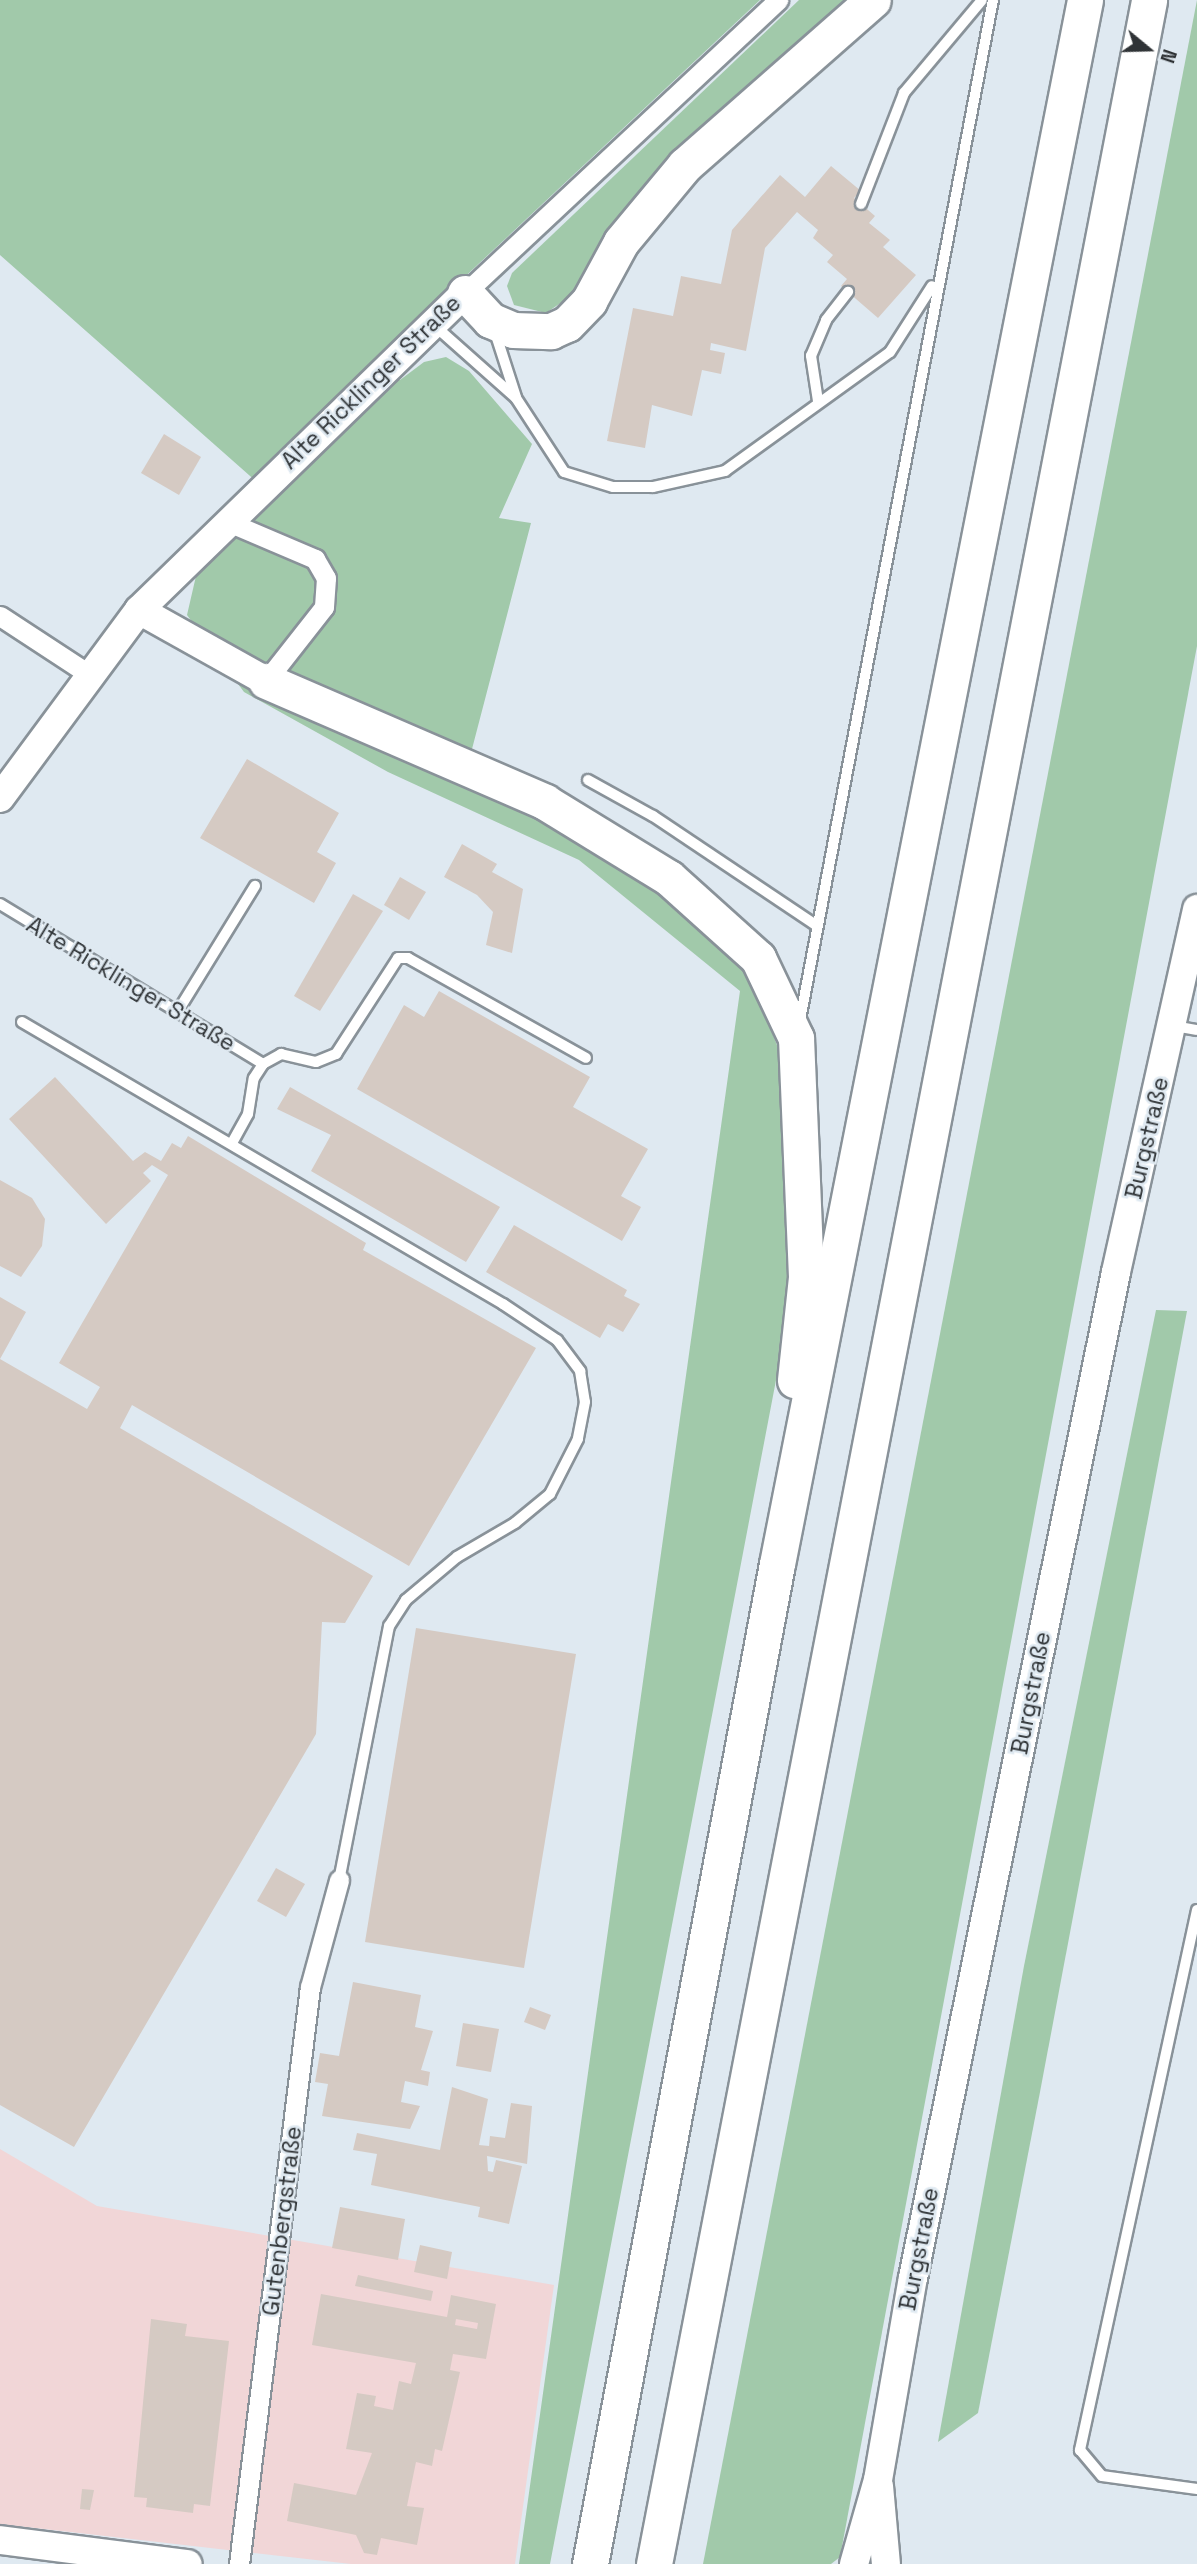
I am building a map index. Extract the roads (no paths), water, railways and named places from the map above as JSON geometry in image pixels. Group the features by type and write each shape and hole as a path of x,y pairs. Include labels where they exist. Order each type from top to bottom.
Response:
{"highway":[{"path":"465,293 491,320 532,333 567,324 589,301 621,242 685,165 873,0"},
{"path":"590,2564 777,1564 1084,0"},
{"path":"656,2555 1149,0"},
{"path":"266,681 545,802 669,878 758,958 796,1038 806,1277 777,1564"}],"street":[{"name":"Alte Ricklinger Straße","path":"3,788 88,673 139,610 431,322 778,0"},
{"path":"139,610 266,681 324,607 326,578 315,559 226,522"},
{"path":"0,617 88,673"},
{"name":"Burgstraße","path":"854,2564 878,2480 913,2278 1116,1272 1185,1028 1197,909"},
{"name":"Gutenbergstraße","path":"239,2564 310,1987 339,1880"},
{"name":"Burgstraße","path":"878,2480 886,2564"},
{"path":"0,2540 119,2560 187,2564"}],"lane":[{"path":"861,204 904,93 982,0"},
{"path":"796,1038 936,280 993,0"},
{"path":"491,320 516,398 564,472 613,487 653,487 725,471 818,401 890,352 936,280"},
{"path":"818,401 811,356 826,320 848,292"},
{"path":"431,322 516,398"},
{"path":"588,780 653,816 816,925"},
{"path":"178,1011 255,886"},
{"name":"Alte Ricklinger Straße","path":"0,904 263,1065"},
{"path":"232,1143 248,1114 254,1078 263,1065 281,1054 327,1061 398,958 408,958 586,1058"},
{"path":"22,1022 503,1304 556,1340 580,1371 584,1402 578,1439 550,1494 515,1523 457,1557 407,1600 389,1626 339,1880"},
{"path":"1197,1910 1080,2450 1102,2476 1197,2489"}]}
